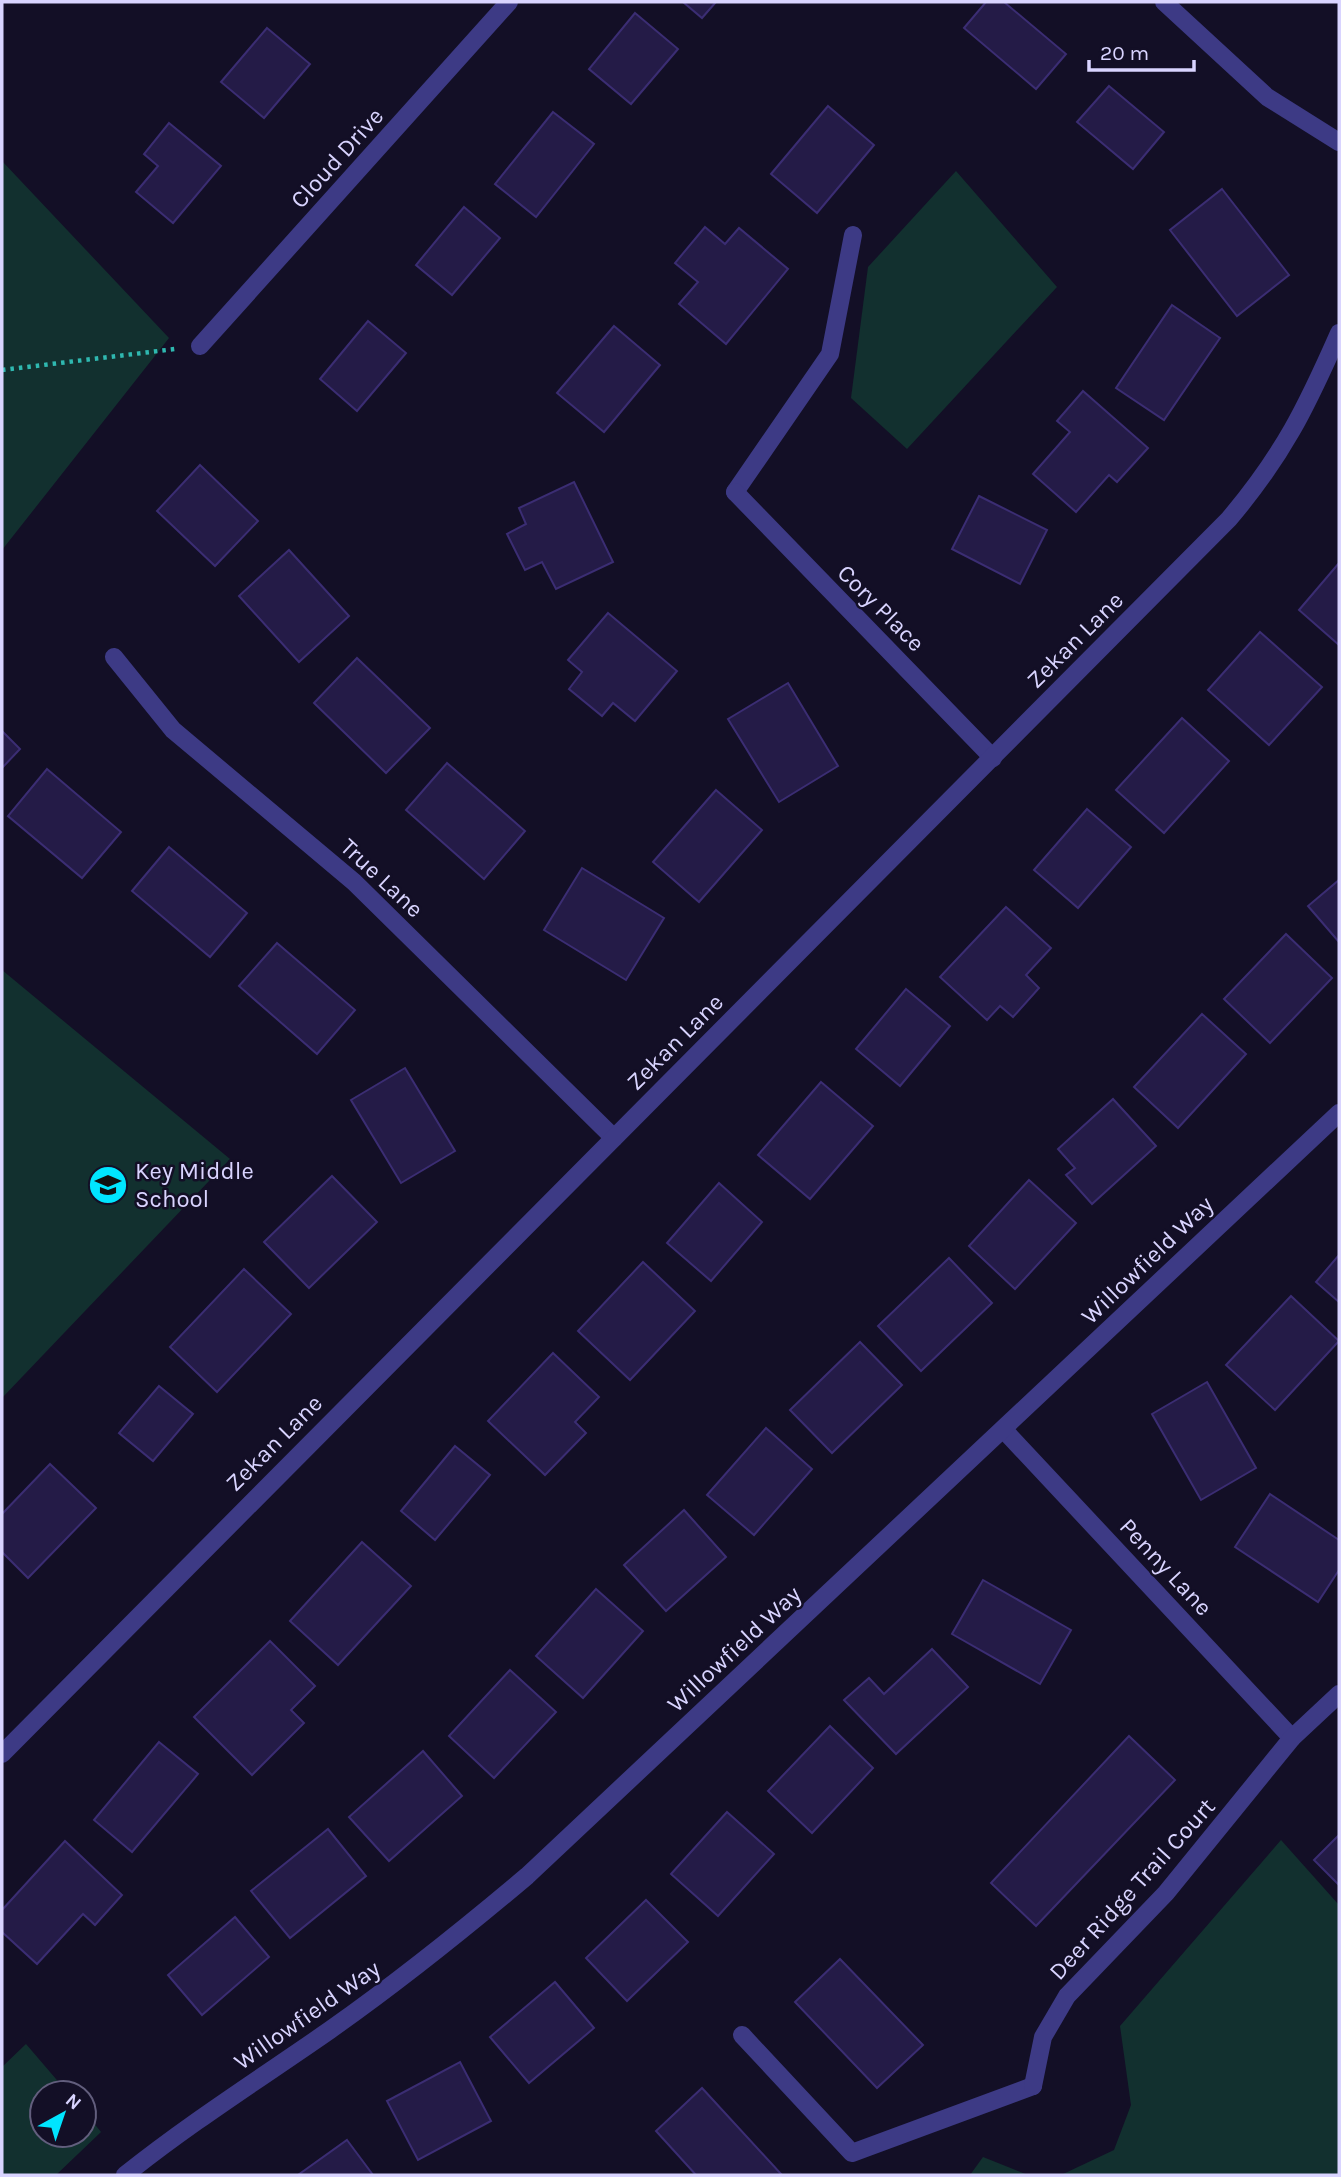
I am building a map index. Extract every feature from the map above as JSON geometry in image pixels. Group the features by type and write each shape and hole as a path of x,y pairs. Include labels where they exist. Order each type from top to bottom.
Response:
{"street":[{"name":"Cloud Drive","path":"200,346 509,2"},
{"path":"1164,2 1267,97 1339,142"},
{"name":"Cory Place","path":"853,235 830,354 735,492 993,758"},
{"name":"Zekan Lane","path":"2,1754 1230,519 1265,477 1303,414 1339,333"},
{"name":"True Lane","path":"114,657 173,730 354,882 614,1138"},
{"name":"Willowfield Way","path":"125,2175 168,2141 331,2029 439,1950 527,1877 1339,1112"},
{"name":"Penny Lane","path":"1004,1430 1292,1738"},
{"name":"Deer Ridge Trail Court","path":"742,2035 852,2153 1033,2086 1043,2037 1068,1996 1166,1893 1292,1738 1339,1694"}],"path":[{"path":"2,370 200,346"}],"green space":[{"path":"2,161 169,338 2,550"},
{"path":"956,171 1057,287 907,449 851,398 868,267"},
{"name":"Key Middle School","path":"2,970 230,1159 2,1398"},
{"path":"1281,1840 1339,1905 1339,2175 1061,2175 1114,2150 1131,2105 1120,2026"},
{"path":"26,2044 56,2079 28,2079 28,2149 83,2149 56,2175 2,2175 2,2067"},
{"path":"983,2157 1028,2175 970,2175"}],"building":[{"path":"683,2 716,2 702,18"},
{"path":"986,2 1004,2 1066,54 1036,89 964,28"},
{"path":"635,13 678,49 631,104 589,69"},
{"path":"267,28 310,64 264,118 221,82"},
{"path":"1109,86 1164,132 1133,169 1077,122"},
{"path":"828,106 874,145 817,213 771,174"},
{"path":"553,112 594,144 536,217 495,184"},
{"path":"169,123 221,166 173,223 136,192 158,166 144,154"},
{"path":"1222,189 1289,275 1237,316 1170,230"},
{"path":"464,207 500,238 452,295 416,265"},
{"path":"705,227 725,244 739,228 788,269 726,344 679,304 698,282 675,263"},
{"path":"1172,305 1220,338 1164,420 1116,388"},
{"path":"368,321 406,353 357,411 320,379"},
{"path":"614,326 660,365 604,432 557,393"},
{"path":"1083,391 1148,448 1117,482 1109,475 1076,512 1033,474 1070,432 1057,421"},
{"path":"200,465 258,521 215,566 157,511"},
{"path":"574,482 613,562 556,589 542,562 525,570 507,534 526,524 519,508"},
{"path":"979,496 1047,530 1020,584 952,549"},
{"path":"289,550 349,616 299,662 239,596"},
{"path":"1339,563 1339,645 1299,610"},
{"path":"608,613 677,671 635,721 613,703 602,716 569,689 582,672 568,660"},
{"path":"1260,632 1322,687 1269,745 1208,690"},
{"path":"357,658 430,728 386,773 314,703"},
{"path":"788,683 838,766 779,802 728,719"},
{"path":"1182,718 1229,761 1164,833 1116,790"},
{"path":"2,731 20,749 2,768"},
{"path":"447,763 525,831 484,879 406,810"},
{"path":"47,769 121,832 82,878 8,816"},
{"path":"716,790 762,830 699,902 653,862"},
{"path":"1087,809 1131,847 1078,908 1034,870"},
{"path":"169,847 247,913 210,957 132,891"},
{"path":"582,868 664,918 626,980 544,930"},
{"path":"1339,880 1339,942 1308,906"},
{"path":"1006,907 1051,948 1026,975 1039,988 1013,1017 1000,1006 987,1020 940,977"},
{"path":"1286,934 1332,978 1270,1043 1224,999"},
{"path":"277,943 355,1010 317,1054 239,986"},
{"path":"906,989 950,1026 900,1086 856,1049"},
{"path":"1202,1014 1246,1054 1178,1128 1134,1087"},
{"path":"405,1068 455,1151 401,1183 351,1100"},
{"path":"821,1082 873,1126 810,1199 758,1155"},
{"path":"1113,1099 1156,1146 1092,1204 1066,1175 1075,1168 1058,1149"},
{"path":"332,1176 377,1222 309,1288 264,1242"},
{"path":"1029,1180 1076,1223 1015,1289 969,1246"},
{"path":"719,1183 762,1222 711,1281 667,1243"},
{"path":"1339,1255 1339,1302 1316,1282"},
{"path":"949,1258 992,1303 921,1371 878,1326"},
{"path":"643,1262 695,1311 630,1380 578,1331"},
{"path":"244,1269 291,1314 217,1392 170,1347"},
{"path":"1291,1296 1339,1341 1275,1410 1226,1365"},
{"path":"860,1342 902,1385 832,1453 790,1410"},
{"path":"553,1353 599,1397 575,1422 586,1433 545,1475 488,1421"},
{"path":"1207,1382 1256,1468 1201,1500 1152,1414"},
{"path":"159,1386 193,1414 153,1461 119,1433"},
{"path":"766,1428 812,1469 754,1535 707,1495"},
{"path":"455,1446 490,1475 435,1540 401,1511"},
{"path":"50,1464 96,1508 28,1578 2,1552 2,1514"},
{"path":"1270,1494 1339,1540 1339,1570 1318,1602 1235,1547"},
{"path":"684,1510 726,1557 666,1611 624,1565"},
{"path":"362,1542 411,1586 338,1665 290,1621"},
{"path":"983,1580 1071,1630 1040,1684 952,1634"},
{"path":"596,1589 643,1631 583,1698 536,1656"},
{"path":"270,1641 315,1686 291,1710 304,1723 252,1775 194,1717"},
{"path":"932,1649 968,1687 896,1754 844,1700 869,1678 884,1694"},
{"path":"510,1670 556,1712 494,1778 449,1736"},
{"path":"830,1726 873,1768 812,1833 768,1791"},
{"path":"1129,1736 1175,1780 1036,1926 991,1883"},
{"path":"159,1742 198,1774 132,1852 94,1820"},
{"path":"423,1751 462,1796 389,1861 349,1817"},
{"path":"727,1812 774,1854 718,1916 671,1874"},
{"path":"328,1829 366,1876 290,1938 251,1891"},
{"path":"1339,1835 1339,1885 1314,1860"},
{"path":"65,1841 122,1895 95,1925 83,1914 37,1964 2,1932 2,1910"},
{"path":"646,1900 688,1942 627,2001 586,1958"},
{"path":"235,1917 269,1957 202,2015 168,1975"},
{"path":"840,1959 923,2045 877,2088 795,2002"},
{"path":"555,1982 594,2028 529,2083 490,2037"},
{"path":"460,2062 491,2121 418,2160 387,2101"},
{"path":"702,2088 782,2175 696,2175 656,2131"},
{"path":"347,2140 373,2175 298,2175"}],"place":[{"name":"Key Middle School","path":"108,1185"}]}
